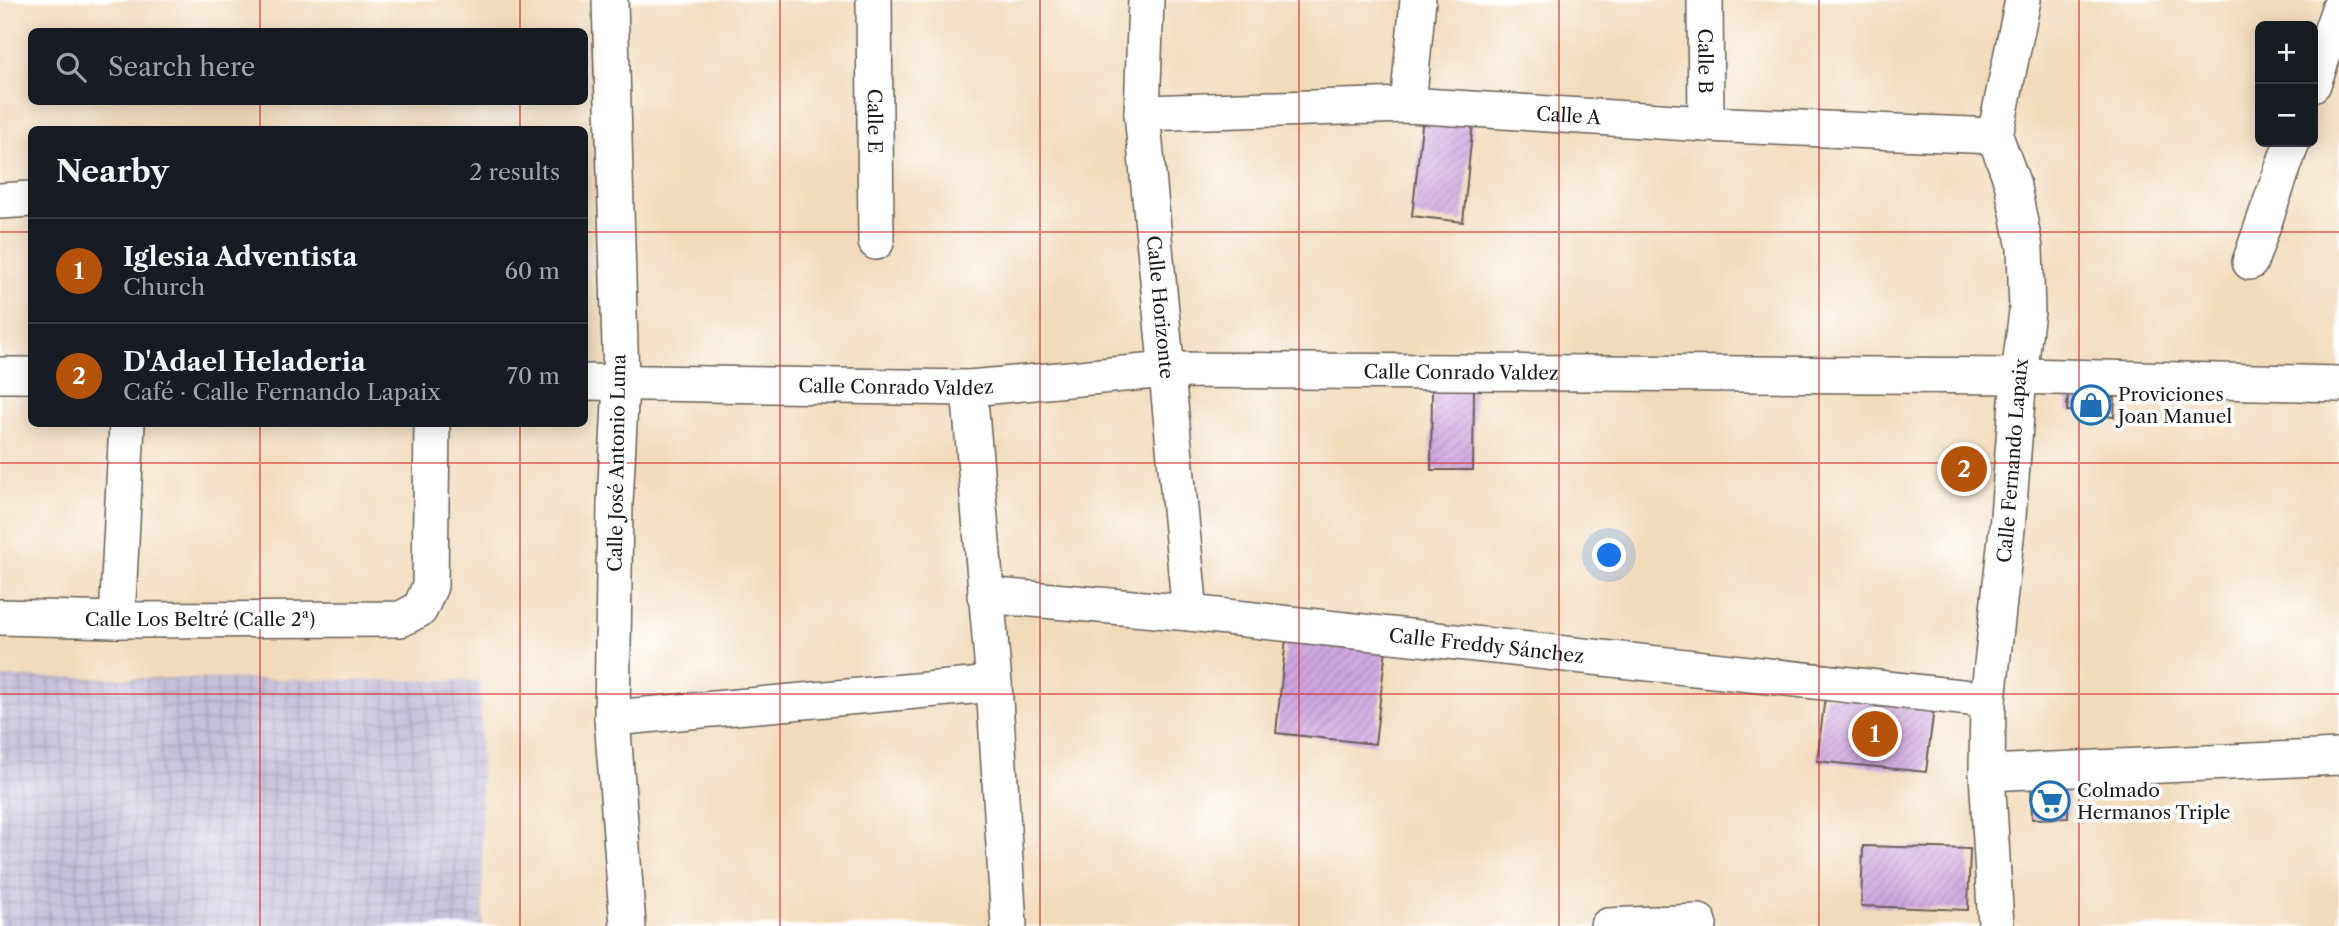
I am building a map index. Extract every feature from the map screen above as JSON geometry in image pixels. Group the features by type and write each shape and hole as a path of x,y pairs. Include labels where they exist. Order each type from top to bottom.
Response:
{"street":[{"name":"Calle José Antonio Luna","path":"610,0 621,383 615,503 612,718 628,926"},
{"name":"Calle E","path":"874,0 877,242"},
{"name":"Calle Horizonte","path":"1146,0 1142,113 1190,613"},
{"path":"1408,105 1418,0"},
{"name":"Calle B","path":"1705,0 1706,124"},
{"path":"1995,136 2022,0"},
{"path":"2318,70 2339,9"},
{"name":"Calle A","path":"1142,113 1408,105 1706,124 1995,136"},
{"name":"Calle Fernando Lapaix","path":"1995,136 2012,182 2025,248 2026,312 2007,529 1988,700 1987,773 1996,926"},
{"path":"2250,262 2290,147"},
{"path":"0,201 28,199"},
{"name":"Calle Conrado Valdez","path":"588,382 969,388 1167,370 2019,376 2339,384"},
{"path":"0,375 28,374"},
{"path":"969,388 994,684 1009,926"},
{"path":"117,620 127,427"},
{"name":"Calle Los Beltré (Calle 2ª)","path":"0,617 117,620 401,619 420,609 430,586 432,427"},
{"name":"Calle Freddy Sánchez","path":"985,595 1190,613 1988,700"},
{"path":"612,718 994,684"},
{"path":"1987,773 2339,757"},
{"path":"1608,926 1699,922 1699,926"}],"shaded area":[{"path":"0,677 480,681 483,926 0,926"}],"building":[{"path":"1424,107 1474,112 1463,222 1412,216"},
{"path":"1432,389 1474,389 1473,470 1431,470"},
{"name":"Proviciones Joan Manuel","path":"2068,393 2115,398 2114,417 2067,411"},
{"path":"1949,452 1984,460 1977,486 1943,478"},
{"path":"1287,629 1387,640 1375,744 1276,733"},
{"path":"1825,696 1934,708 1926,772 1817,761"},
{"name":"Colmado Hermanos Triple","path":"2068,784 2068,818 2032,819 2031,785"},
{"path":"1863,846 1970,849 1968,910 1861,906"}],"place":[{"name":"Proviciones Joan Manuel","path":"2091,405"},
{"name":"D'Adael Heladeria","path":"1964,469"},
{"name":"Iglesia Adventista","path":"1875,734"},
{"name":"Colmado Hermanos Triple","path":"2050,801"}]}
